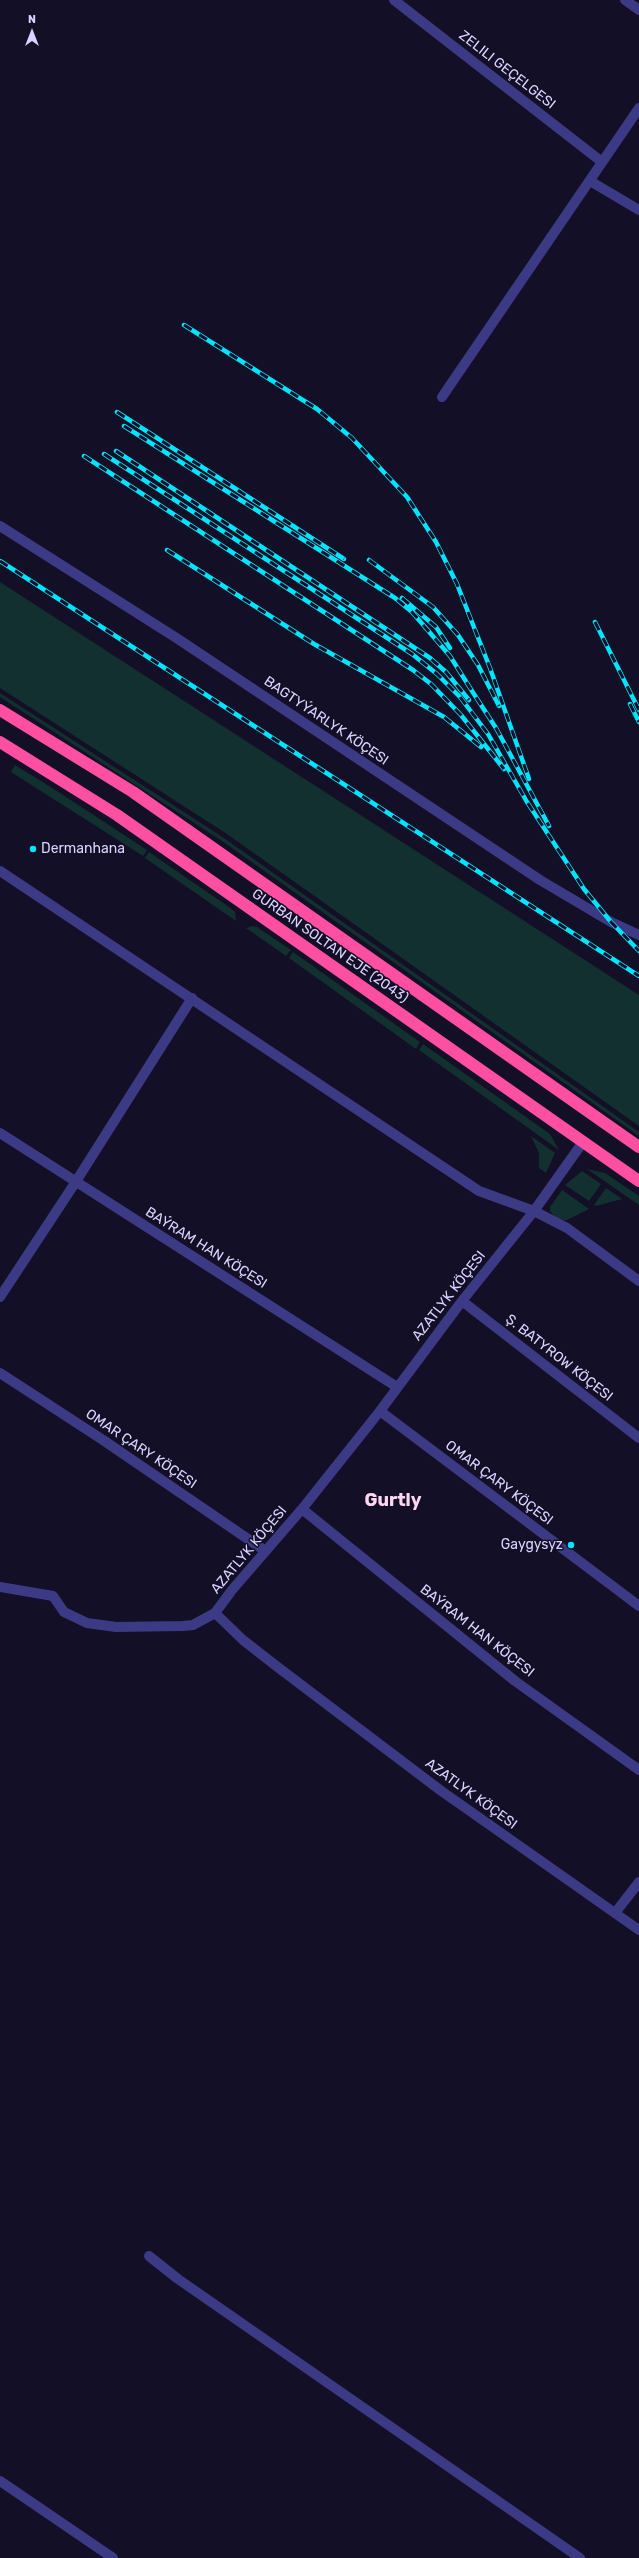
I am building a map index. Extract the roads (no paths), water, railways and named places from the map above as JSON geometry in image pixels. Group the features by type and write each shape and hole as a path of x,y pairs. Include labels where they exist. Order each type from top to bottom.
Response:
{"highway":[{"name":"GURBAN SOLTAN EJE (2043)","path":"0,710 133,792 639,1147"},
{"name":"GURBAN SOLTAN EJE (2043)","path":"0,742 118,815 639,1181"}],"street":[{"name":"ZELILI GEÇELGESI","path":"394,0 602,162"},
{"path":"625,0 639,10"},
{"path":"442,397 639,108"},
{"path":"590,181 639,210"},
{"name":"BAGTYÝARLYK KÖÇESI","path":"0,526 178,639 540,880 611,922 639,935"},
{"path":"0,871 479,1191 534,1211 567,1228 639,1281"},
{"path":"0,1297 75,1183 192,998"},
{"name":"BAÝRAM HAN KÖÇESI","path":"0,1133 75,1183 397,1387"},
{"name":"AZATLYK KÖÇESI","path":"583,1142 534,1211 462,1301 380,1411 302,1509 264,1550 215,1613 270,1661 440,1790 639,1930"},
{"name":"Ş. BATYROW KÖÇESI","path":"462,1301 639,1438"},
{"name":"OMAR ÇARY KÖÇESI","path":"0,1373 103,1440 264,1550"},
{"name":"OMAR ÇARY KÖÇESI","path":"380,1411 639,1606"},
{"name":"BAÝRAM HAN KÖÇESI","path":"302,1509 515,1681 639,1770"},
{"path":"0,1587 53,1596 64,1612 87,1623 116,1626 183,1626 193,1625 215,1613"},
{"path":"615,1913 639,1882"},
{"path":"149,2256 178,2279 580,2558"},
{"path":"0,2480 113,2558"}],"railway":[{"path":"184,325 317,409 352,438 407,497 436,542 457,584 490,668 529,779"},
{"path":"117,412 344,559"},
{"path":"124,426 395,598 412,612 450,656 496,728 549,826"},
{"path":"116,451 430,658 446,672 469,700"},
{"path":"104,454 412,654 437,674 460,697 488,734 527,802 584,889 611,922 639,951"},
{"path":"84,456 413,670 431,684 461,715 504,769"},
{"path":"167,550 314,644 444,717 481,747"},
{"path":"369,560 433,607 458,635 478,665 499,706"},
{"path":"0,561 639,976"},
{"path":"402,598 436,627 450,648"},
{"path":"595,622 639,710"},
{"path":"630,704 639,722"}],"place":[{"name":"Dermanhana","path":"33,849"},
{"name":"Gaygysyz","path":"571,1545"}],"district":[{"name":"Gurtly","path":"393,1501"}]}
